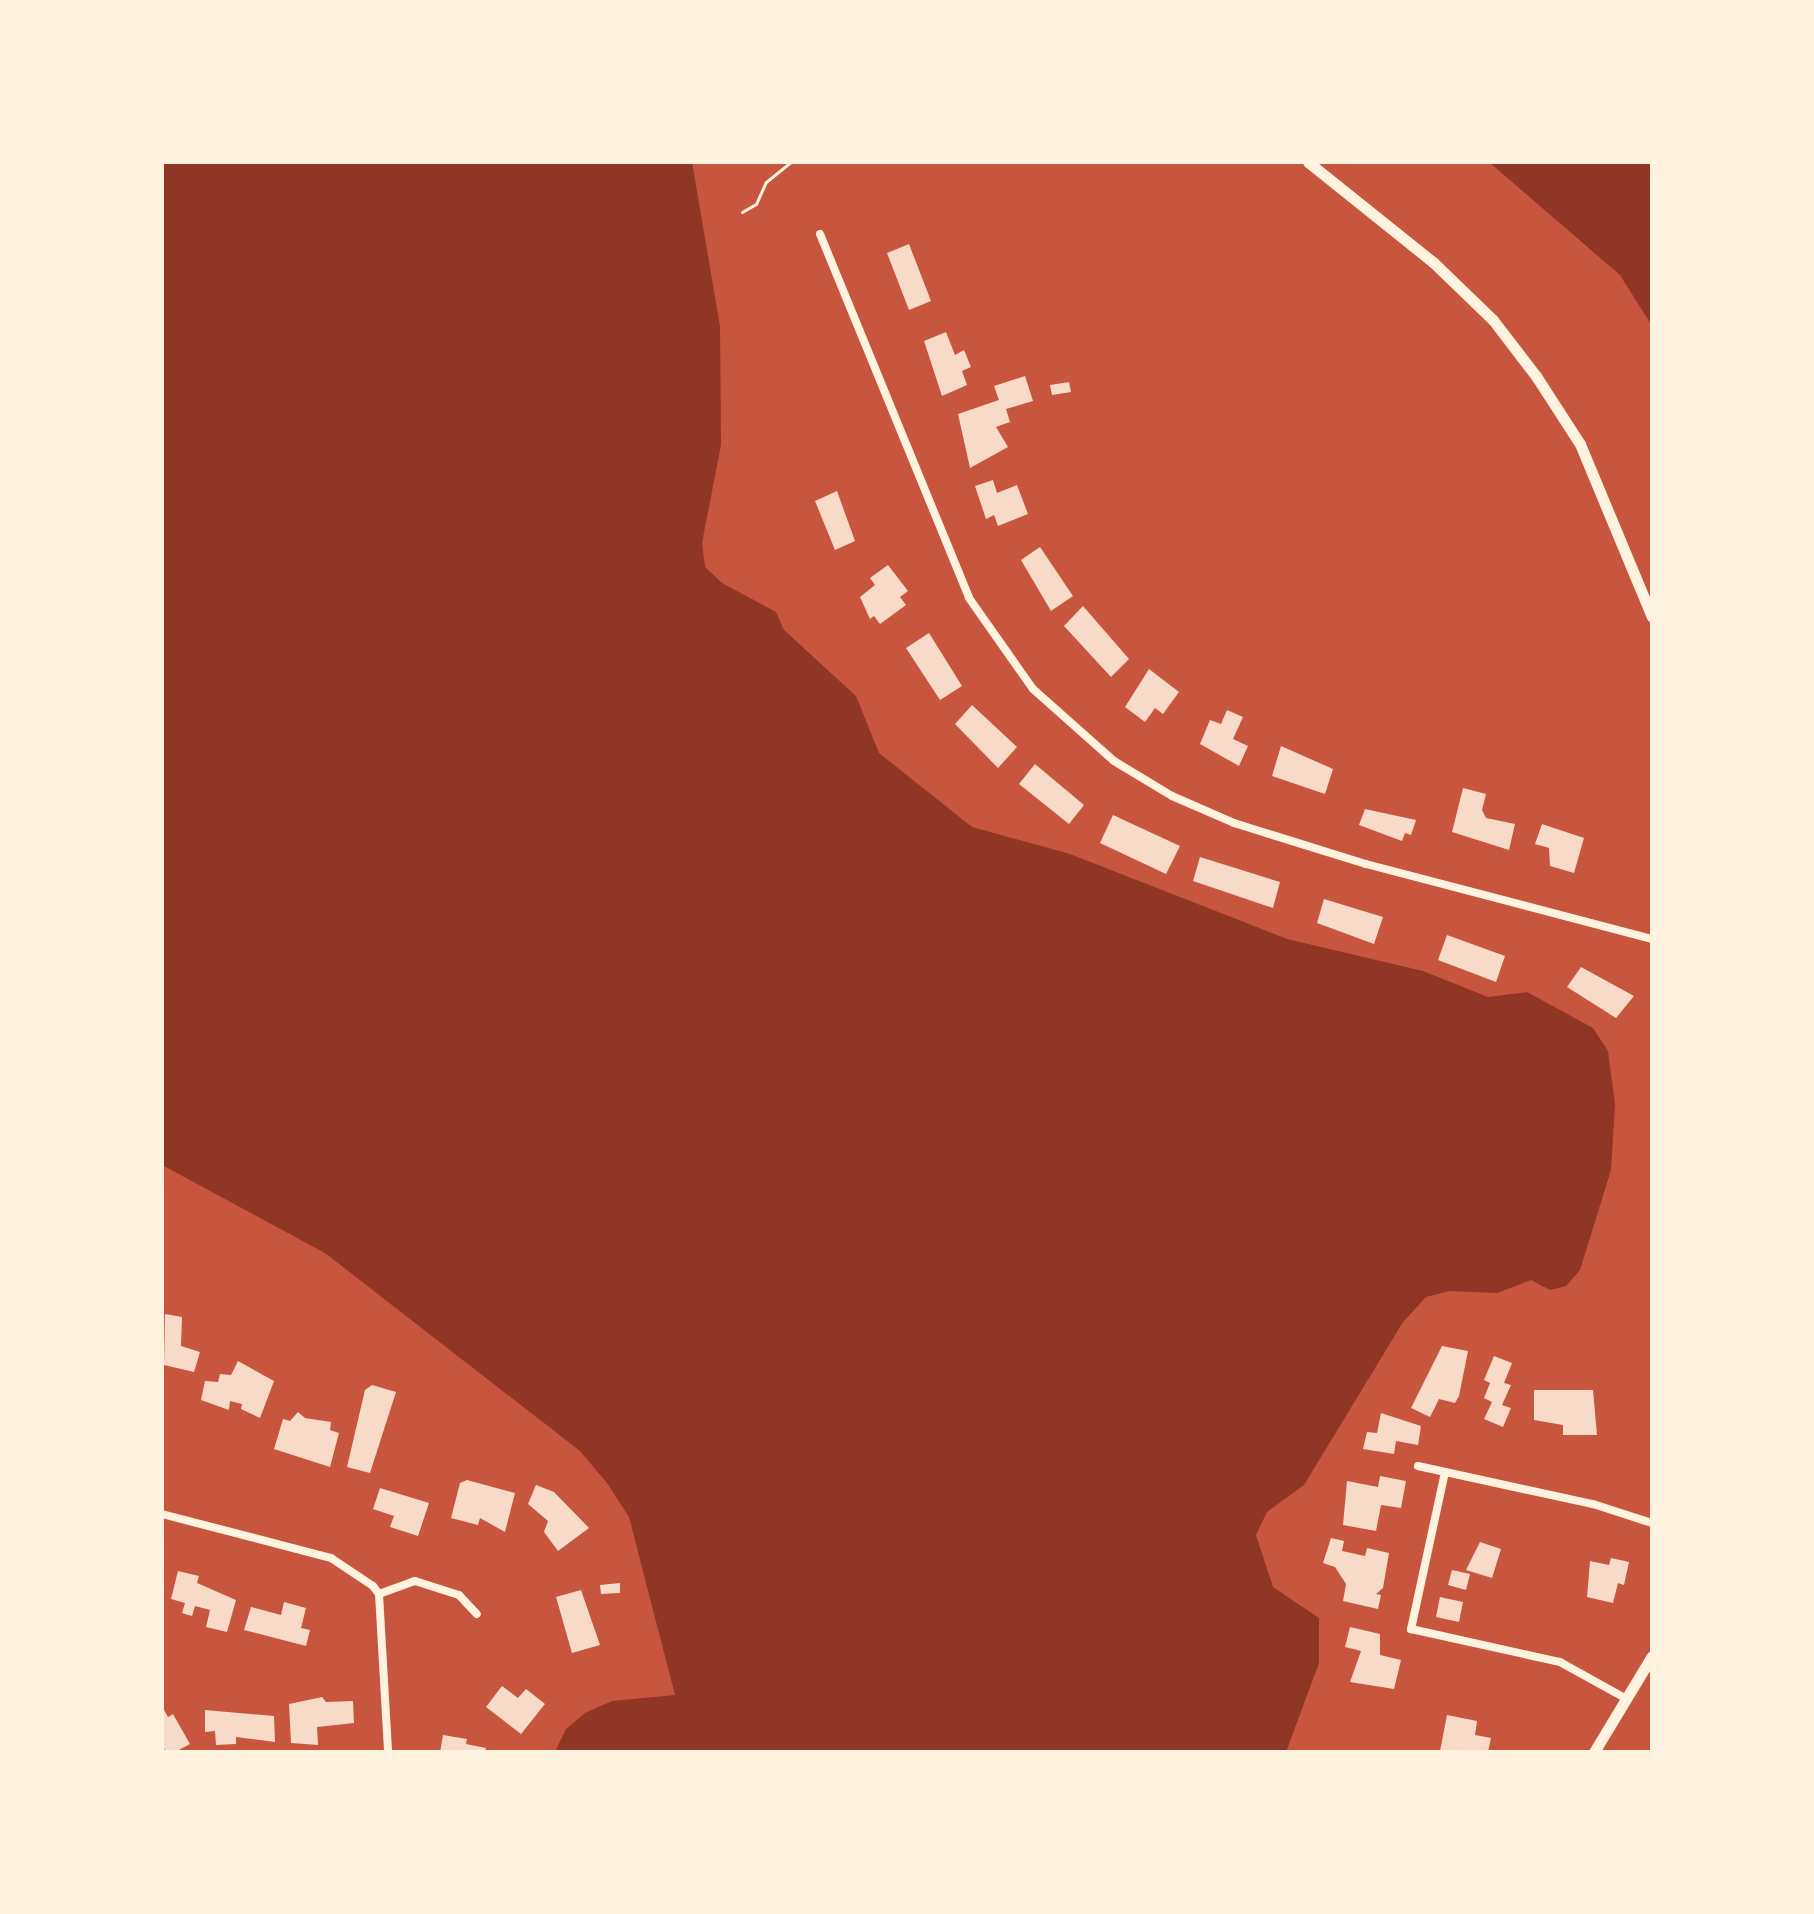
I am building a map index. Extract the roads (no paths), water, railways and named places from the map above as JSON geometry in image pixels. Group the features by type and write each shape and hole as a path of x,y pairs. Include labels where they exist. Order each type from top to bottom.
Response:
{"street":[{"path":"1308,162 1434,263 1493,320 1536,376 1580,444 1652,617"},
{"path":"820,234 969,598 1033,689 1114,761 1172,796 1234,823 1366,864 1652,939"},
{"path":"1418,1466 1652,1523"},
{"path":"1445,1472 1411,1629 1560,1662 1625,1698"},
{"path":"162,1514 331,1558 360,1574 379,1594 388,1752"},
{"path":"379,1594 415,1581 459,1595 477,1614"},
{"path":"1594,1752 1652,1656"}]}
